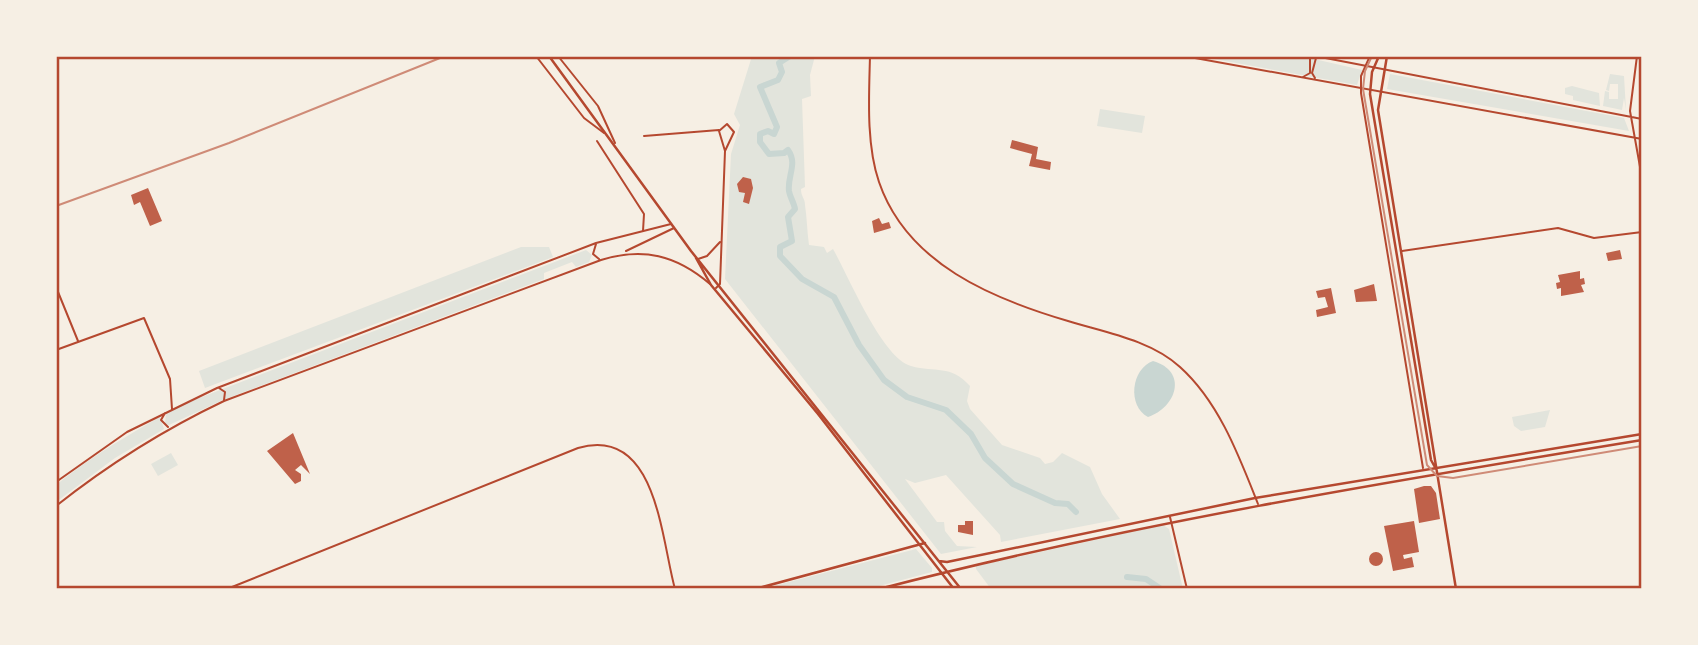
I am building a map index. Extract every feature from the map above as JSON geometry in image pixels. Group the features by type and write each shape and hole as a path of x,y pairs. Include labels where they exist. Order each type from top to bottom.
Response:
{"main road":[{"path":"549,56 691,251 961,589"},
{"path":"1379,56 1369,89 1431,460 1436,469"},
{"path":"1387,56 1378,110 1457,589"},
{"path":"691,251 711,285 954,589"},
{"path":"939,561 947,562 1255,498 1642,434"},
{"path":"879,589 947,570 1171,520 1642,440"},
{"path":"755,589 925,543"}],"street":[{"path":"536,56 587,122 613,141"},
{"path":"558,56 598,106 613,141"},
{"path":"870,56 871,127 878,178 891,206 923,248 946,268 998,298 1150,348 1178,366 1214,409 1258,504"},
{"path":"1185,56 1642,139"},
{"path":"1302,78 1310,73 1310,56"},
{"path":"1315,56 1642,119"},
{"path":"1370,56 1360,88 1423,471"},
{"path":"1637,56 1630,116 1642,178"},
{"path":"1317,80 1312,73 1314,60 1321,57"},
{"path":"644,136 719,130 723,125 731,125 734,132 725,152"},
{"path":"715,289 720,284 725,152 719,130"},
{"path":"723,138 730,138"},
{"path":"597,141 644,214 643,232"},
{"path":"56,482 106,445 166,412 218,388 596,243 671,224"},
{"path":"56,506 116,461 170,427 220,403 622,253 674,228"},
{"path":"1401,251 1558,228 1594,238 1642,232"},
{"path":"698,259 706,256 720,241"},
{"path":"596,243 593,254 601,260"},
{"path":"622,253 651,253 682,264 711,285"},
{"path":"56,286 78,341"},
{"path":"56,350 144,318 170,379 172,409"},
{"path":"218,388 225,394 220,403"},
{"path":"166,412 162,423 170,427"},
{"path":"228,589 571,450 600,445 624,453 646,477 675,589"},
{"path":"1169,516 1187,589"}],"shaded area":[{"path":"752,56 815,56 810,75 811,96 802,99 805,187 801,189 809,245 824,247 827,253 833,249 867,314 889,348 900,360 911,366 942,370 963,379 970,386 967,401 970,409 1002,445 1040,458 1045,464 1053,462 1062,453 1090,467 1102,494 1120,519 1001,542 1000,535 946,475 915,483 905,479 937,522 944,522 945,531 957,546 977,547 941,554 725,279 731,154 740,125 734,114"},
{"path":"1198,56 1301,56 1362,70 1357,85"},
{"path":"1390,74 1624,118 1629,131 1387,89"},
{"path":"1610,74 1624,76 1626,110 1624,98 1622,110 1603,106 1605,91 1609,92 1609,99 1618,99 1618,84 1610,84 1609,91 1606,90"},
{"path":"1572,86 1599,93 1600,106 1573,100 1573,96 1565,94 1565,88"},
{"path":"1100,109 1145,116 1142,133 1097,126"},
{"path":"521,247 549,247 553,257 205,388 199,371"},
{"path":"586,250 592,255 589,262 576,267 572,262 544,273 544,279 223,400 169,425 165,424 166,413 194,400"},
{"path":"1153,361 1171,373 1174,389 1172,398 1166,405 1148,417 1137,405 1134,388 1140,372"},
{"path":"1550,410 1545,427 1521,431 1514,426 1512,417"},
{"path":"160,417 164,429 115,458 56,502 56,485 106,449"},
{"path":"171,453 178,465 158,476 151,464"},
{"path":"1163,525 1169,529 1183,589 991,589 976,569 976,566"},
{"path":"916,549 932,568 932,572 868,589 762,589"}],"building":[{"path":"1012,140 1038,147 1036,159 1051,162 1050,170 1029,166 1032,154 1010,148"},
{"path":"743,177 751,179 753,188 749,204 743,202 745,193 739,192 737,184"},
{"path":"148,188 162,221 150,226 140,202 134,205 131,195"},
{"path":"879,218 882,224 889,222 891,228 874,233 872,221"},
{"path":"1620,250 1622,259 1608,261 1606,253"},
{"path":"1580,271 1580,279 1584,278 1585,284 1581,285 1584,292 1561,296 1561,288 1557,289 1556,283 1560,282 1558,275"},
{"path":"1374,284 1377,301 1356,302 1354,290"},
{"path":"1331,288 1336,313 1317,317 1316,310 1328,307 1325,297 1318,298 1316,291"},
{"path":"293,433 310,474 301,465 295,470 301,474 301,481 295,484 267,451"},
{"path":"1431,486 1436,493 1440,519 1419,523 1414,489"},
{"path":"965,521 973,521 973,535 958,532 958,525 965,525"},
{"path":"1414,521 1419,552 1403,555 1404,559 1412,557 1414,567 1393,571 1384,526"},
{"path":"1376,552 1381,554 1381,564 1376,566 1371,564 1369,559 1371,554"}],"waterway":[{"path":"790,56 779,63 782,72 778,80 760,87 777,127 774,134 768,131 760,134 760,142 769,154 784,153 788,150 792,160 789,191 795,209 788,217 792,241 780,247 780,256 802,279 834,297 859,345 884,380 907,397 946,410 971,434 985,458 1013,484 1055,503 1068,504 1076,512"},
{"path":"1127,577 1146,579 1161,589"}],"tram line":[{"path":"1372,56 1365,71 1363,89 1427,465 1437,476 1453,478 1642,446"}],"railway":[{"path":"56,206 229,143 445,56"}]}
